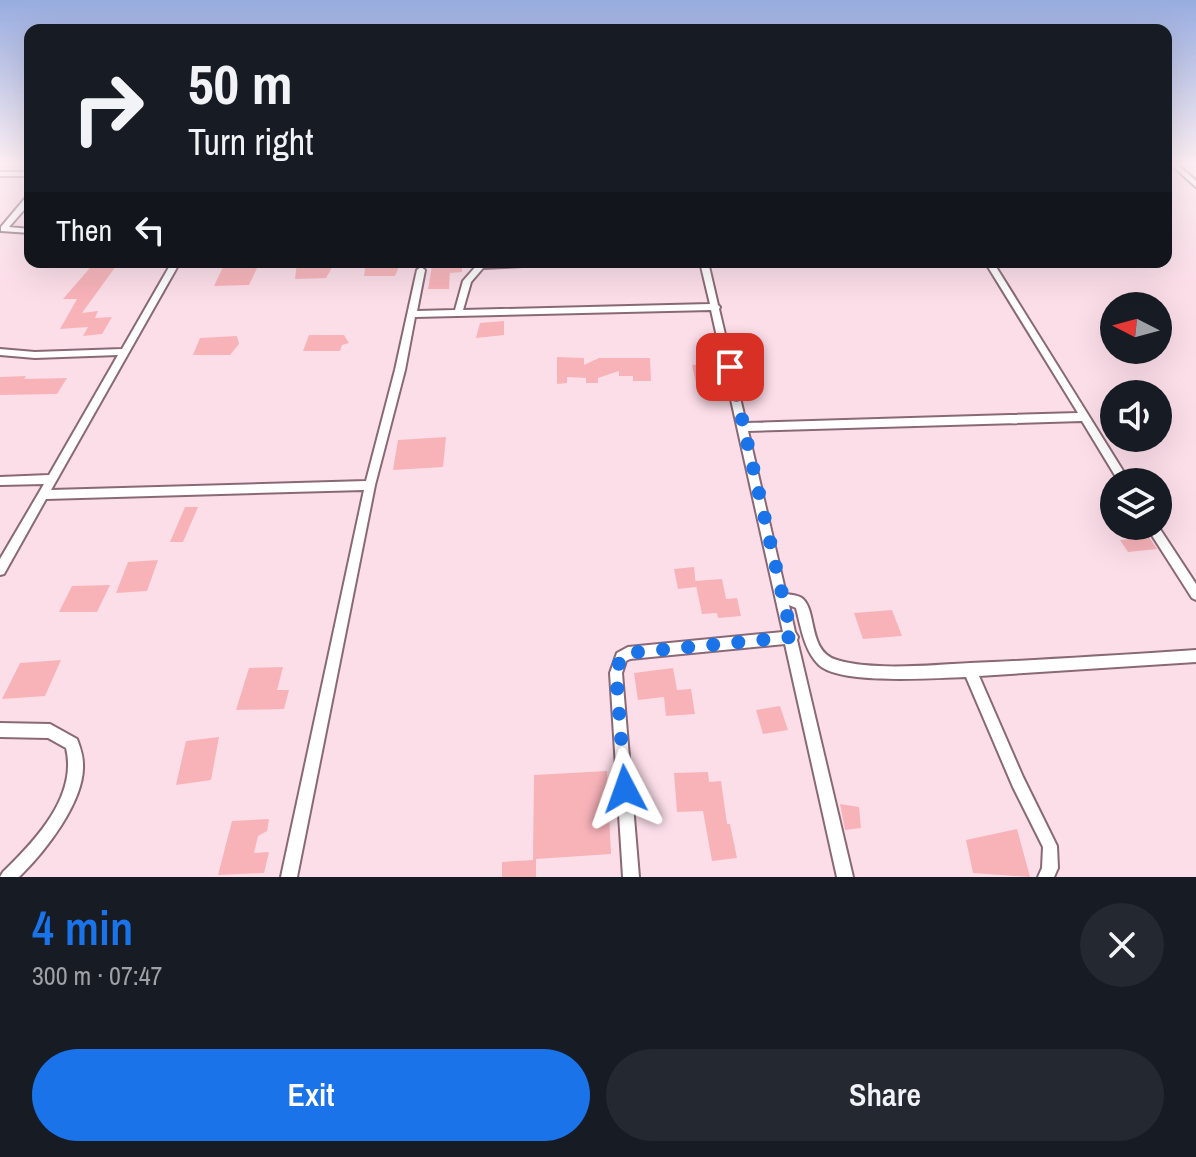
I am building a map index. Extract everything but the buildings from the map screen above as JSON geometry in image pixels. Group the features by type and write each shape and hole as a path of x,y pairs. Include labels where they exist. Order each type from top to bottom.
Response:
{"street":[{"path":"24,205 4,229 24,231"},
{"path":"0,570 6,551 43,495 173,268"},
{"path":"458,313 467,281 479,268"},
{"path":"706,268 784,599 845,877"},
{"path":"993,268 1116,468"},
{"path":"289,877 370,485 421,270"},
{"path":"412,314 716,307"},
{"path":"0,352 35,355 126,352"},
{"path":"744,427 1085,417"},
{"path":"0,481 52,479"},
{"path":"43,495 370,485"},
{"path":"1161,540 1196,594"},
{"path":"784,599 797,601 801,605 811,643 825,663 839,670 969,669 1196,656"},
{"path":"631,877 616,673 621,657 628,653 792,637"},
{"path":"969,669 1011,768 1050,846 1050,868 1046,877"},
{"path":"0,730 50,731 72,744 77,766 70,795 23,864 8,877"}],"route":[{"path":"625,789 616,673 621,657 628,653 792,637 730,367"}]}
